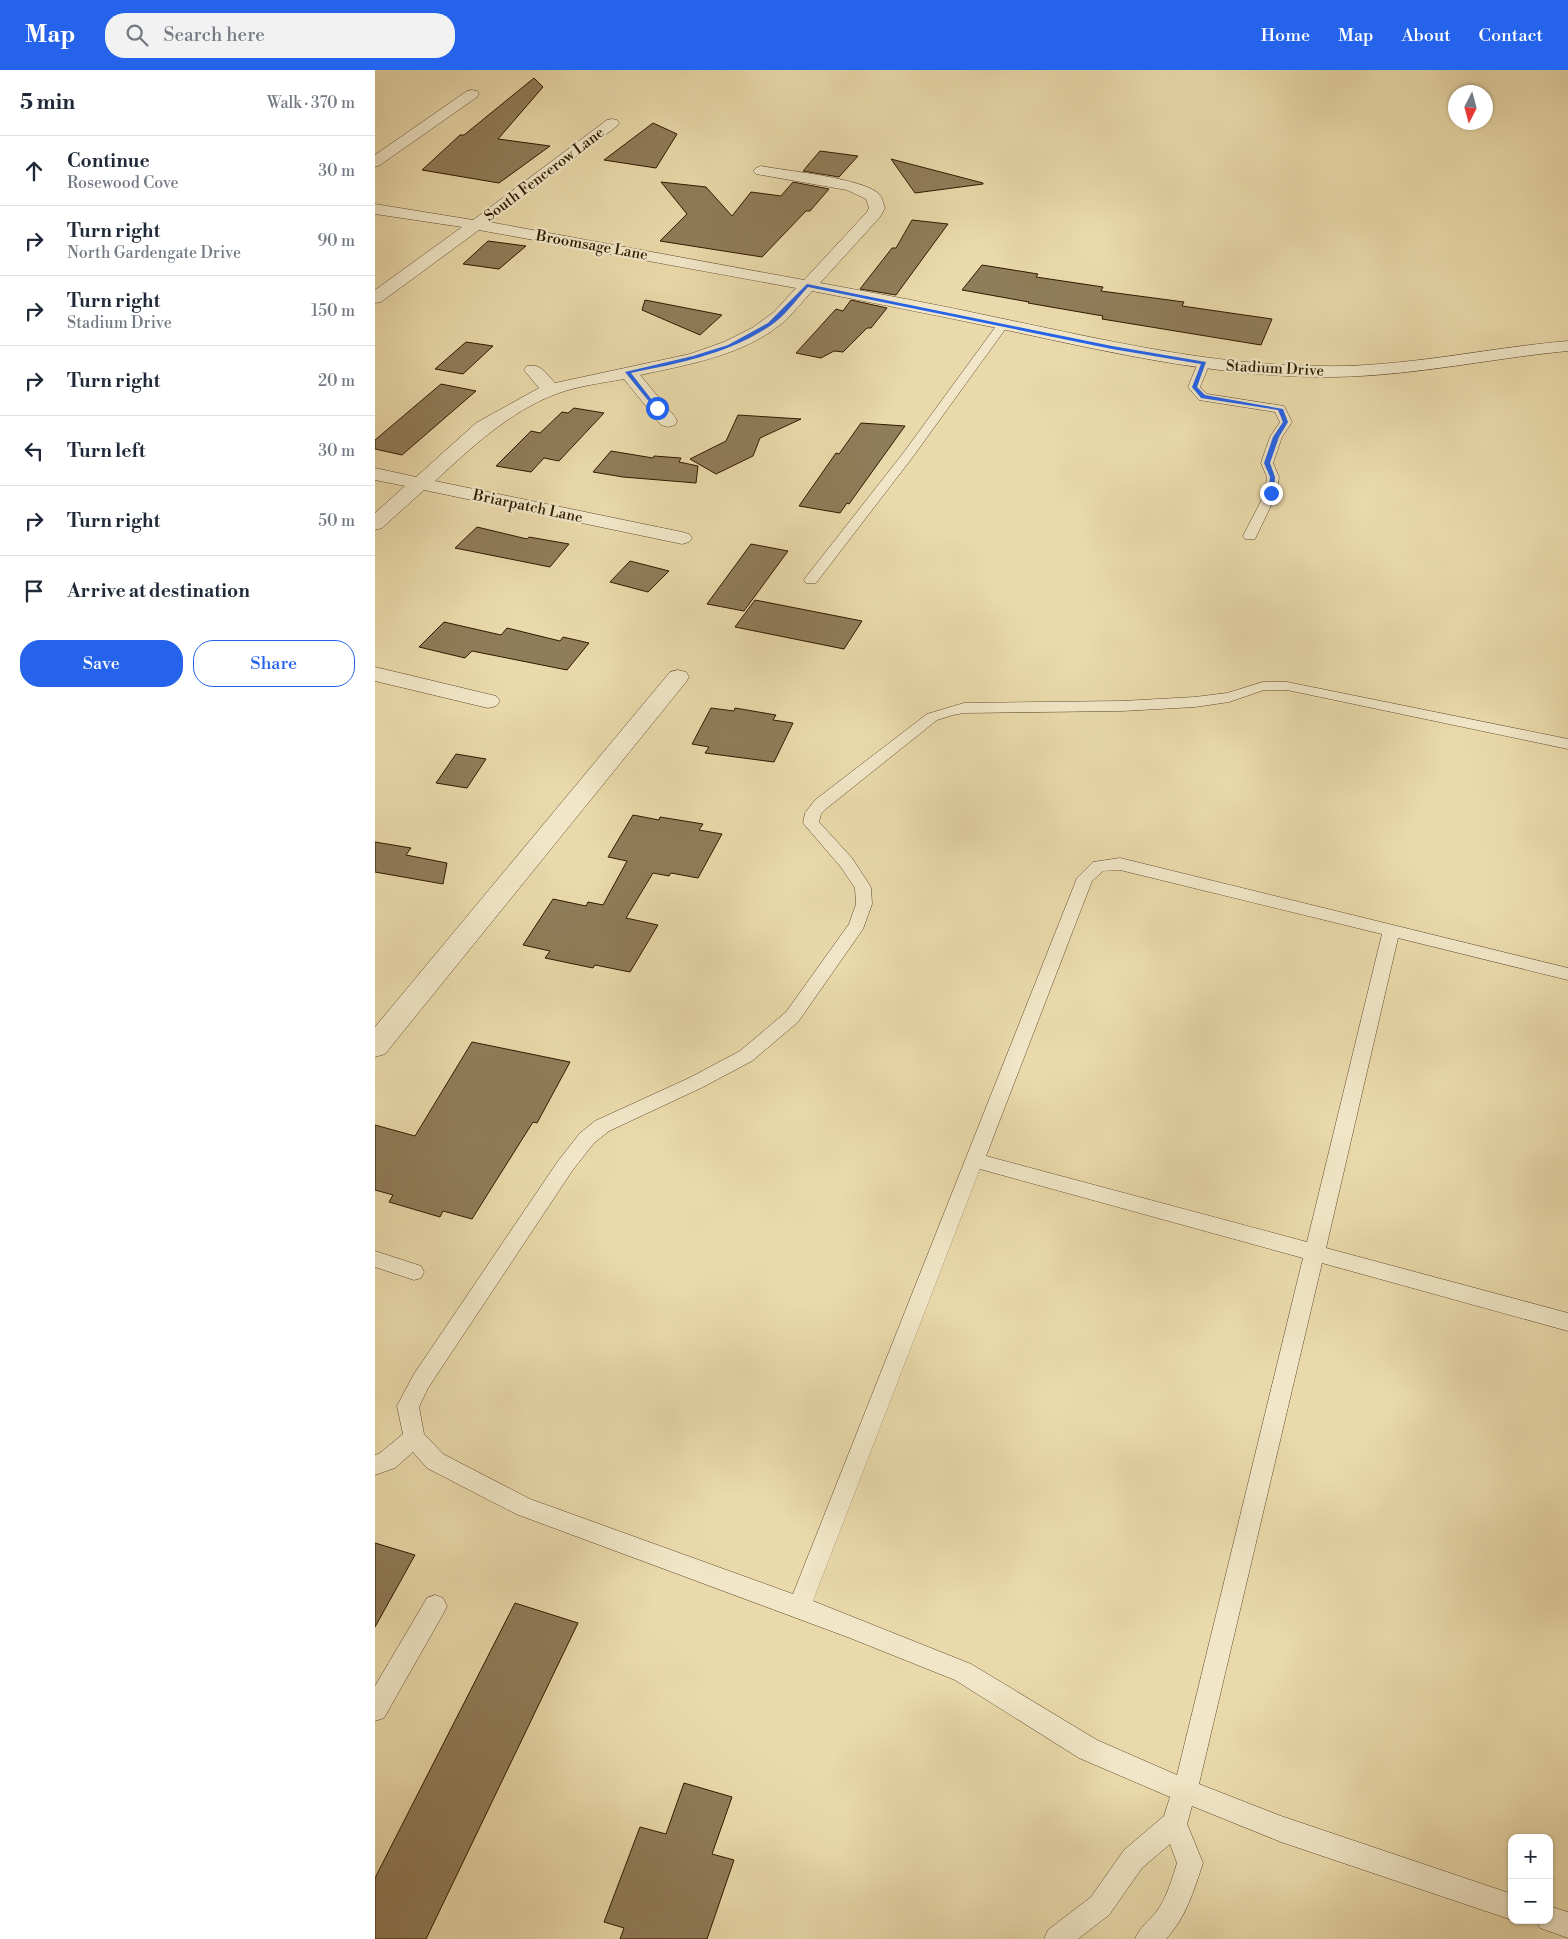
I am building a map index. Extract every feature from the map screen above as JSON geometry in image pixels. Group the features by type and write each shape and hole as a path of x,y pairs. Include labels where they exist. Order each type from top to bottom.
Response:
{"street":[{"path":"375,162 472,94"},
{"name":"South Fencerow Lane","path":"375,298 612,123"},
{"path":"375,524 459,448 496,418 551,389 695,358 730,346 770,324 874,214 877,208 876,202 866,192 850,186 761,171"},
{"name":"Broomsage Lane","path":"375,209 476,224 807,286"},
{"name":"Stadium Drive","path":"807,286 1112,347 1204,363 1274,370 1352,371 1410,368 1514,351 1568,346"},
{"path":"533,370 551,389"},
{"path":"628,372 668,421"},
{"name":"Briarpatch Lane","path":"375,474 682,538"},
{"path":"375,674 488,701"},
{"path":"375,1046 677,677"}],"lane":[{"path":"811,580 908,455 1003,324"},
{"path":"1204,363 1194,387 1203,397 1280,409 1286,422 1276,437 1267,463 1273,477 1271,493 1250,536"},
{"path":"1508,1905 1281,1829 1185,1791 1088,1749 963,1672 799,1607 524,1507 435,1461 414,1438 407,1406 421,1381 565,1166 587,1138 603,1126 695,1083 745,1056 792,1017 857,925 864,904 863,888 846,862 811,823 813,813 821,804 932,717 964,708 1122,706 1195,702 1229,697 1263,686 1287,686 1568,744"},
{"path":"799,1607 1085,878 1099,866 1120,864 1568,974"},
{"path":"1057,1939 1100,1906 1133,1859 1174,1824 1185,1791 1391,930"},
{"path":"974,1160 1568,1322"},
{"path":"375,1259 414,1272"},
{"path":"375,1465 387,1461 414,1438"},
{"path":"375,1709 435,1606"},
{"path":"1148,1939 1167,1920 1180,1894 1190,1863 1174,1824"},
{"path":"1553,1920 1568,1926"}],"building":[{"path":"534,78 543,87 498,139 550,146 499,183 422,170 460,135 464,135"},
{"path":"653,123 677,134 656,168 604,160"},
{"path":"820,151 858,156 839,177 803,171"},
{"path":"891,159 983,183 983,184 915,193"},
{"path":"661,182 706,187 732,216 751,192 781,196 793,182 829,189 810,211 806,211 762,257 660,241 687,214"},
{"path":"912,220 948,224 896,295 860,289 892,248 896,248"},
{"path":"488,241 526,246 499,269 463,264"},
{"path":"982,265 1038,274 1036,277 1103,287 1101,291 1184,302 1182,306 1272,319 1261,345 1102,319 1103,316 962,290"},
{"path":"645,300 722,315 700,335 642,310"},
{"path":"851,300 887,308 871,328 867,328 843,352 834,351 821,358 796,353 836,309 843,311"},
{"path":"466,342 493,346 463,374 435,369"},
{"path":"441,384 476,391 402,455 375,449 375,440"},
{"path":"574,408 604,413 559,461 544,458 531,472 496,466 531,431 540,433 562,412 568,413"},
{"path":"738,415 801,419 760,438 753,456 716,474 690,459 726,441"},
{"path":"861,423 905,426 849,504 847,503 840,513 799,506 836,453 839,454"},
{"path":"611,451 653,458 654,456 681,458 679,462 698,466 696,483 623,477 593,472"},
{"path":"477,527 527,539 529,537 569,544 550,567 455,548"},
{"path":"751,544 788,551 744,611 707,604"},
{"path":"630,561 669,571 648,592 610,582"},
{"path":"755,600 862,621 844,649 735,627"},
{"path":"444,622 501,635 507,628 560,641 563,637 589,643 567,670 472,651 465,658 419,647"},
{"path":"711,708 734,711 735,708 776,715 773,720 793,723 774,762 705,753 709,747 692,744"},
{"path":"456,754 486,759 467,788 436,783"},
{"path":"633,815 659,820 660,817 703,824 699,830 722,834 698,878 671,873 669,876 653,873 626,918 658,925 630,972 595,965 593,968 545,958 550,951 523,945 553,899 586,906 588,902 603,905 627,861 608,857"},
{"path":"375,842 411,848 406,855 447,863 443,884 375,872"},
{"path":"472,1042 570,1062 537,1123 533,1122 472,1219 443,1211 440,1217 389,1202 393,1195 375,1190 375,1125 415,1136"},
{"path":"375,1543 415,1555 375,1627"},
{"path":"515,1603 578,1623 426,1939 375,1939 375,1878"},
{"path":"684,1783 732,1797 712,1854 734,1860 707,1939 620,1939 624,1928 604,1922 640,1827 666,1834"}],"route":[{"path":"657,408 628,372 695,358 730,346 770,324 780,316 807,286 1112,347 1204,363 1194,387 1203,397 1280,409 1286,422 1276,437 1267,463 1273,477 1271,493"}]}
